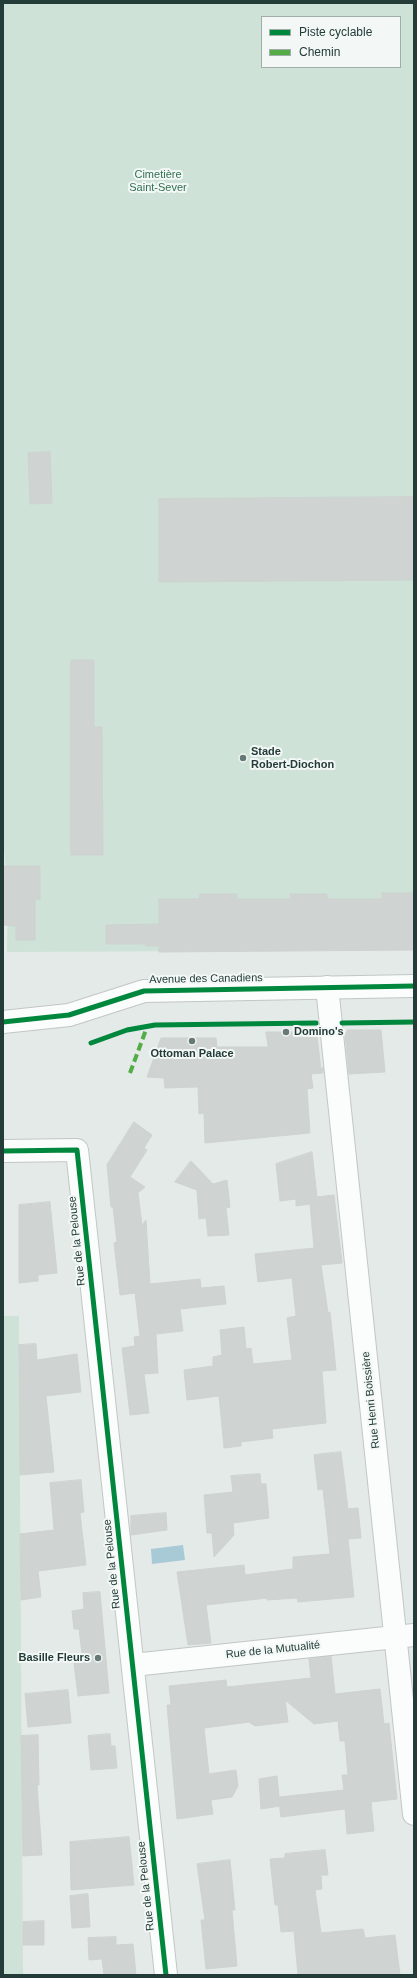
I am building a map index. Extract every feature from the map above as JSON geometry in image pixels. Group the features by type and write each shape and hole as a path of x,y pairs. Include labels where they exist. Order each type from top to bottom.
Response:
{"street":[{"name":"Avenue des Canadiens","path":"3,1022 69,1015 144,990 414,986"},
{"name":"Rue Henri Boissière","path":"327,987 405,1636 414,1814"},
{"name":"Rue de la Pelouse","path":"3,1151 76,1150 166,1975"},
{"name":"Rue de la Mutualité","path":"133,1665 405,1636"}],"green space":[{"name":"Cimetière Saint-Sever","path":"3,3 414,3 414,950 7,952 8,893 3,837"},
{"path":"3,1316 19,1316 23,1975 3,1975"}],"water":[{"path":"183,1545 185,1560 152,1564 151,1549"}],"building":[{"path":"50,452 52,503 30,504 28,453"},
{"path":"414,497 414,580 159,582 159,499"},
{"path":"71,660 94,660 94,727 102,727 103,855 71,855"},
{"path":"3,866 40,866 40,900 35,899 35,940 16,940 16,926 3,925"},
{"path":"382,893 414,893 414,950 159,952 159,946 146,946 146,944 106,944 106,925 159,924 159,899 199,899 200,894 237,894 237,899 291,899 290,894 327,894 327,899 382,899"},
{"path":"348,1030 381,1030 385,1072 349,1074 345,1035"},
{"path":"266,1032 300,1032 300,1038 317,1036 321,1070 323,1067 323,1073 311,1074 313,1088 307,1089 310,1133 205,1143 204,1113 199,1114 198,1087 165,1088 164,1078 147,1077 161,1038 216,1038 217,1047 268,1047"},
{"path":"134,1122 152,1135 144,1148 147,1150 130,1177 145,1187 138,1193 142,1225 146,1220 150,1284 200,1279 201,1288 224,1286 226,1304 180,1309 183,1331 156,1334 158,1373 144,1374 149,1413 130,1415 122,1348 135,1346 134,1337 140,1336 135,1293 120,1295 114,1243 117,1242 113,1207 111,1207 107,1165"},
{"path":"312,1152 317,1197 334,1195 342,1263 321,1265 328,1313 330,1312 336,1370 322,1371 326,1423 272,1429 273,1438 241,1442 241,1446 224,1448 219,1396 187,1400 184,1370 213,1366 213,1357 222,1355 220,1330 244,1327 246,1349 251,1348 253,1364 292,1360 287,1318 296,1316 292,1278 258,1282 255,1254 314,1248 310,1204 296,1206 296,1199 280,1201 276,1164"},
{"path":"191,1161 213,1184 227,1180 230,1207 226,1208 229,1235 208,1236 206,1218 199,1219 197,1190 175,1182"},
{"path":"50,1202 57,1273 38,1275 38,1281 19,1283 19,1205"},
{"path":"36,1344 37,1360 77,1354 81,1392 46,1396 54,1472 20,1475 19,1345"},
{"path":"341,1452 348,1509 358,1508 361,1538 348,1539 354,1597 298,1602 297,1598 267,1600 267,1598 206,1605 211,1643 188,1645 177,1572 244,1565 245,1575 293,1569 293,1557 330,1554 323,1489 318,1490 314,1455"},
{"path":"260,1474 261,1484 266,1484 269,1518 233,1523 234,1535 214,1557 212,1533 207,1533 204,1495 233,1492 231,1476"},
{"path":"81,1480 84,1512 80,1513 86,1565 38,1571 41,1597 21,1600 20,1534 54,1530 50,1483"},
{"path":"166,1513 167,1530 131,1535 131,1516"},
{"path":"100,1592 109,1693 78,1696 74,1663 83,1662 79,1629 74,1629 72,1611 84,1609 83,1593"},
{"path":"331,1656 335,1694 380,1689 384,1724 389,1723 397,1799 371,1802 374,1831 347,1834 345,1809 281,1817 280,1806 261,1809 259,1779 277,1776 279,1797 344,1790 342,1775 348,1775 345,1741 340,1741 338,1721 314,1724 285,1700 288,1722 255,1726 249,1722 204,1728 209,1774 236,1770 238,1786 232,1797 211,1800 213,1814 177,1819 167,1705 171,1705 169,1686 226,1680 227,1687 311,1678 309,1659"},
{"path":"68,1690 71,1723 28,1727 25,1694"},
{"path":"110,1734 111,1746 115,1746 117,1768 91,1770 88,1736"},
{"path":"38,1735 39,1785 37,1785 42,1855 23,1856 21,1736"},
{"path":"129,1837 134,1885 71,1890 70,1842"},
{"path":"325,1850 328,1875 321,1875 322,1889 315,1890 321,1933 363,1929 365,1938 395,1935 400,1975 298,1975 294,1931 281,1932 278,1905 275,1905 270,1859 285,1858 285,1854"},
{"path":"230,1860 235,1910 232,1910 237,1966 206,1969 201,1920 205,1920 197,1864"},
{"path":"88,1894 90,1927 72,1928 70,1896"},
{"path":"44,1921 44,1945 23,1945 23,1922"},
{"path":"116,1937 116,1945 133,1944 136,1975 104,1975 102,1959 89,1960 88,1938"}],"marked path":[{"path":"130,1073 147,1027"}],"cycle path":[{"path":"3,1022 69,1015 144,991 414,986"},
{"path":"342,1023 414,1022"},
{"path":"91,1043 127,1030 155,1025 316,1023"},
{"path":"3,1151 77,1150 166,1975"}],"place":[{"name":"Stade Robert-Diochon","path":"243,758"},
{"name":"Domino's","path":"286,1032"},
{"name":"Ottoman Palace","path":"192,1041"},
{"name":"Basille Fleurs","path":"98,1658"}]}
